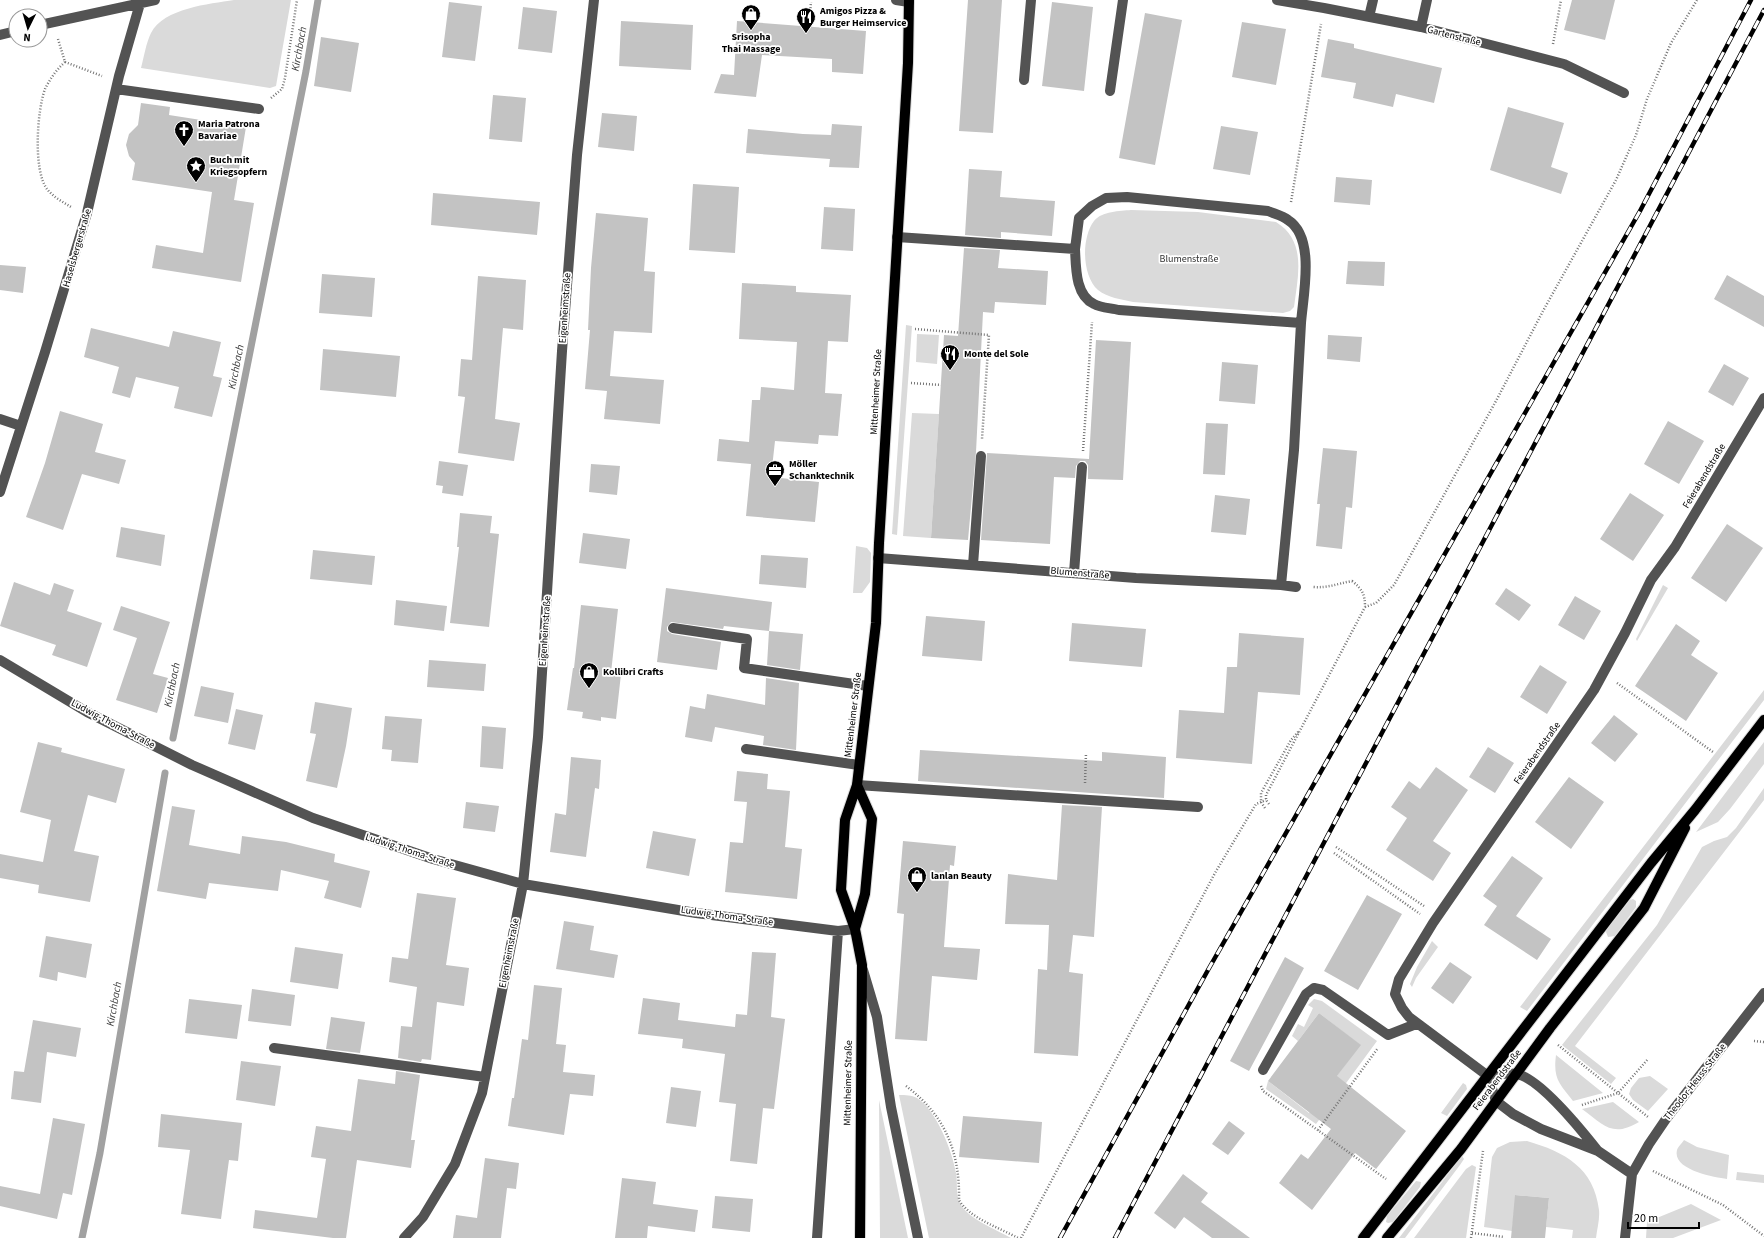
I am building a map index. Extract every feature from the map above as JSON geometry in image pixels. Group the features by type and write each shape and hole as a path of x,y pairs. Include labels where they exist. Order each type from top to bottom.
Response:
{"main road":[{"name":"Mittenheimer Straße","path":"860,1238 862,965 855,929 841,890 845,820 857,785 876,623 878,558 908,63 909,1"},
{"name":"Feierabendstraße","path":"1363,1238 1651,863 1764,720"},
{"name":"Mittenheimer Straße","path":"855,929 865,894 872,819 857,785"},
{"name":"Feierabendstraße","path":"1387,1238 1461,1149 1644,908 1694,810"}],"street":[{"path":"48,23 155,0"},
{"name":"Eigenheimstraße","path":"404,1238 423,1217 455,1164 482,1093 523,884 538,737 562,350 577,155 594,0"},
{"path":"896,0 909,1"},
{"path":"1024,80 1031,0"},
{"path":"1110,91 1123,0"},
{"name":"Gartenstraße","path":"1277,0 1421,27 1550,60 1564,64 1624,93"},
{"path":"1369,17 1373,0"},
{"path":"1421,27 1427,0"},
{"name":"Haselsbergerstraße","path":"0,492 87,213 116,89 141,2"},
{"path":"116,89 259,109"},
{"path":"1281,585 1294,450 1306,255 1300,233 1288,220 1268,211 1127,196 1106,198 1092,206 1079,218 1075,249 1076,273 1082,292 1094,304 1119,310 1301,323"},
{"path":"897,237 1075,249"},
{"name":"Feierabendstraße","path":"1488,1076 1416,1024 1402,1008 1395,994 1399,979 1433,923 1594,690 1626,633 1651,580 1675,547 1760,414 1764,398"},
{"path":"0,419 21,426"},
{"path":"973,565 981,456"},
{"path":"1074,573 1082,467"},
{"name":"Blumenstraße","path":"878,558 1136,578 1296,587"},
{"path":"673,628 747,639 744,668 868,686"},
{"name":"Ludwig-Thoma-Straße","path":"0,660 101,719 192,764 313,818 433,859 523,884 696,913 838,932 855,929"},
{"path":"746,749 859,764"},
{"path":"857,785 1198,807"},
{"name":"Mittenheimer Straße","path":"817,1238 838,932"},
{"path":"862,965 878,1017 891,1107 918,1238"},
{"path":"1263,1070 1306,994 1314,988 1323,990 1388,1035 1416,1024"},
{"name":"Theodor-Heuss-Straße","path":"1625,1238 1632,1174 1649,1144 1666,1119 1764,993"},
{"path":"274,1048 485,1077"},
{"path":"1598,1151 1579,1127 1538,1085 1517,1074 1488,1076 1496,1101 1513,1114 1541,1129 1598,1151 1632,1174"}],"path":[{"path":"259,109 282,89 297,0"},
{"path":"1550,60 1561,0"},
{"path":"1365,607 1376,603 1394,585 1496,402 1543,311 1616,180 1636,135 1648,99 1671,43 1697,0"},
{"path":"809,26 811,2"},
{"path":"1288,220 1324,8"},
{"path":"57,37 65,62"},
{"path":"65,62 108,78"},
{"path":"65,62 53,74 45,90 37,138 39,167 46,188 60,201 75,210"},
{"path":"1082,467 1094,304"},
{"path":"915,329 989,335 981,456"},
{"path":"911,384 941,385"},
{"path":"1269,804 1266,800 1266,795 1365,607 1365,596 1361,588 1352,581 1338,583 1328,588 1296,587"},
{"path":"1614,680 1712,752"},
{"path":"1266,808 1261,802 1261,793 1291,740 1300,729"},
{"path":"1084,800 1086,753"},
{"path":"1022,1238 1215,872 1256,804 1266,800"},
{"path":"1336,847 1421,904"},
{"path":"1334,853 1433,923"},
{"path":"1318,1130 1388,1035"},
{"path":"1754,1041 1764,1042"},
{"path":"1556,1044 1648,1118"},
{"path":"1581,1105 1618,1093 1648,1059"},
{"path":"1263,1070 1259,1081 1263,1091 1387,1179"},
{"path":"901,1082 919,1095 944,1127 952,1146 958,1168 959,1200 962,1204 970,1213 1018,1238"},
{"path":"1471,1238 1483,1151"},
{"path":"1652,1171 1723,1205 1764,1236"},
{"path":"1472,1233 1504,1237"}],"green space":[{"path":"234,0 291,0 276,86 270,88 141,68 146,46 151,33 157,25 166,18 188,9 212,3"},
{"name":"Blumenstraße","path":"1131,210 1198,212 1276,222 1286,230 1296,249 1298,271 1294,307 1290,311 1283,313 1133,302 1102,293 1093,284 1086,266 1085,247 1090,228 1097,218 1106,213"},
{"path":"906,325 912,326 897,535 892,534"},
{"path":"917,334 939,335 937,364 916,362"},
{"path":"912,413 939,414 931,538 903,536"},
{"path":"856,546 867,548 871,553 870,582 862,593 853,593"},
{"path":"1663,585 1668,588 1637,641 1636,639"},
{"path":"1764,690 1764,700 1527,1011 1520,1007"},
{"path":"1764,742 1764,764 1730,809 1718,822 1696,832"},
{"path":"1764,788 1764,800 1575,1046 1616,1078 1611,1084 1562,1045 1657,925 1702,847 1727,837 1736,828"},
{"path":"1633,899 1636,901 1636,907 1615,936 1608,937 1606,932 1607,929 1630,900"},
{"path":"1432,941 1438,947 1416,978 1412,987 1410,984 1417,967"},
{"path":"1314,999 1322,1001 1377,1041 1316,1124 1266,1089 1268,1081 1309,1113 1360,1045 1319,1013 1298,1041 1292,1036 1298,1024 1304,1027 1313,1008 1308,1005"},
{"path":"1556,1055 1603,1093 1573,1101 1564,1090 1556,1075"},
{"path":"1650,1076 1668,1089 1648,1111 1633,1100 1629,1094 1631,1088 1639,1078"},
{"path":"1463,1083 1466,1085 1467,1089 1447,1116 1441,1113"},
{"path":"899,1095 908,1095 917,1098 931,1112 937,1122 947,1143 954,1164 957,1194 961,1205 970,1215 1011,1238 929,1238"},
{"path":"879,1100 908,1238 880,1238"},
{"path":"1613,1102 1639,1122 1622,1129 1609,1128 1582,1109"},
{"path":"1684,1140 1697,1147 1729,1155 1727,1179 1695,1171 1681,1163 1677,1157 1677,1150"},
{"path":"1527,1141 1541,1145 1565,1157 1584,1173 1591,1183 1596,1195 1599,1210 1596,1238 1572,1238 1573,1230 1546,1227 1549,1198 1516,1195 1512,1231 1484,1227 1492,1157 1497,1148 1510,1142"},
{"path":"1462,1156 1464,1159 1460,1165 1405,1238 1399,1238"},
{"path":"1472,1165 1476,1167 1466,1238 1414,1238 1466,1169"},
{"path":"1737,1172 1764,1175 1764,1183 1736,1180"},
{"path":"1416,1181 1421,1182 1420,1187 1393,1222 1386,1222 1387,1216"},
{"path":"1691,1204 1721,1220 1673,1238 1646,1238 1647,1222"}],"building":[{"path":"968,0 1002,0 993,133 959,131"},
{"path":"1572,0 1615,0 1605,40 1564,30"},
{"path":"449,2 482,6 475,61 442,57"},
{"path":"1052,2 1093,7 1084,91 1042,86"},
{"path":"523,7 557,11 552,53 518,49"},
{"path":"1145,13 1182,20 1155,165 1119,158"},
{"path":"621,21 693,25 691,70 619,66"},
{"path":"737,21 866,31 863,74 832,72 832,59 762,55 756,97 714,93 721,74 734,75"},
{"path":"1242,22 1286,29 1276,85 1232,77"},
{"path":"321,37 359,43 351,92 314,86"},
{"path":"1328,39 1354,44 1354,48 1442,68 1434,103 1396,94 1393,107 1353,98 1356,83 1321,77"},
{"path":"493,95 526,98 522,142 489,139"},
{"name":"Maria Patrona Bavariae","path":"141,103 170,107 169,115 246,127 234,200 254,203 241,282 152,268 156,245 203,253 212,192 132,180 135,163 129,156 126,145 129,134 138,125"},
{"path":"1508,107 1564,123 1551,167 1568,173 1561,194 1490,170"},
{"path":"602,113 637,116 634,151 598,147"},
{"path":"832,124 862,126 859,168 829,167 830,159 746,153 748,129 831,135"},
{"path":"1221,126 1258,132 1250,175 1213,169"},
{"path":"969,169 1002,171 1000,197 1055,201 1052,236 1001,232 1001,238 965,235"},
{"path":"1336,177 1372,180 1370,205 1334,202"},
{"path":"693,184 739,187 735,253 689,250"},
{"path":"433,193 540,202 537,235 431,225"},
{"path":"824,207 855,209 853,251 821,249"},
{"path":"596,213 648,218 644,271 655,272 652,333 614,331 610,376 664,380 660,424 604,419 607,391 585,389 590,330 588,330 591,268"},
{"path":"964,248 1000,250 998,268 1048,271 1046,305 995,302 994,313 983,312 976,452 968,540 931,538 944,335 958,336"},
{"path":"1348,261 1385,262 1384,286 1346,284"},
{"path":"0,265 26,267 23,293 0,290"},
{"path":"322,274 375,278 372,317 319,313"},
{"path":"1727,275 1764,296 1764,327 1714,299"},
{"path":"478,276 526,280 523,330 503,328 495,419 520,423 514,461 458,453 465,397 458,396 461,359 472,360"},
{"path":"742,283 796,286 796,292 851,295 848,342 828,341 825,393 842,394 838,436 819,435 818,444 775,441 771,477 819,482 815,522 746,516 751,464 717,461 719,439 749,442 752,400 760,400 761,387 794,390 797,342 739,339"},
{"path":"91,328 169,347 173,331 221,342 213,376 222,378 212,417 174,408 179,387 136,377 130,398 112,393 119,367 84,357"},
{"path":"1328,335 1362,337 1360,362 1327,359"},
{"path":"1096,340 1131,342 1123,480 1088,479 1088,465 1085,461 1080,461 1076,466 1075,478 1054,477 1050,544 981,540 987,453 1089,459"},
{"path":"323,349 400,356 396,397 320,390"},
{"path":"1222,362 1258,365 1255,404 1219,401"},
{"path":"1724,364 1749,378 1733,406 1708,392"},
{"path":"60,411 103,424 95,452 126,460 119,484 82,474 63,530 26,517 45,463"},
{"path":"1668,421 1704,441 1679,484 1644,464"},
{"path":"1206,423 1228,424 1225,475 1203,474"},
{"path":"1323,448 1357,451 1352,508 1346,507 1342,549 1316,546 1320,504 1317,504"},
{"path":"439,461 468,465 463,496 442,493 443,486 436,485"},
{"path":"591,464 620,466 617,495 589,492"},
{"path":"1630,493 1664,515 1633,561 1600,539"},
{"path":"1215,495 1250,499 1246,535 1211,532"},
{"path":"460,513 492,516 490,533 499,534 489,627 450,623 459,547 457,547"},
{"path":"1727,524 1763,548 1726,602 1691,578"},
{"path":"121,527 165,535 161,566 116,557"},
{"path":"583,533 630,539 626,569 579,563"},
{"path":"313,550 375,556 372,585 310,579"},
{"path":"761,555 808,558 806,588 759,584"},
{"path":"14,582 50,595 54,583 74,590 67,611 102,623 87,667 52,655 56,645 0,626"},
{"path":"666,588 772,602 769,631 724,626 723,629 671,622 667,627 667,631 672,634 721,642 717,670 657,662"},
{"path":"1506,588 1531,605 1519,621 1495,604"},
{"path":"1575,596 1601,611 1584,640 1558,625"},
{"path":"396,600 447,606 444,631 394,625"},
{"path":"581,605 618,609 611,673 621,674 616,719 601,717 601,721 582,718 583,712 567,710 574,668"},
{"path":"121,606 170,622 153,674 168,678 157,713 116,700 137,638 113,630"},
{"path":"926,616 985,621 982,661 922,656"},
{"path":"1072,623 1146,629 1142,667 1069,661"},
{"path":"1676,624 1700,641 1691,655 1718,673 1686,721 1635,686"},
{"path":"769,631 803,634 800,670 767,665"},
{"path":"1239,633 1304,638 1300,695 1258,692 1252,764 1176,758 1179,710 1224,713 1227,667 1237,667"},
{"path":"429,660 486,664 484,691 427,687"},
{"path":"1540,665 1567,682 1547,714 1520,697"},
{"path":"766,678 799,683 796,750 763,745 764,736 715,727 712,742 685,737 690,706 705,709 707,694 765,705"},
{"path":"201,686 234,693 228,723 194,716"},
{"path":"315,702 352,708 337,788 306,781 316,734 310,733"},
{"path":"236,709 263,715 255,750 228,744"},
{"path":"1614,715 1638,734 1615,762 1591,743"},
{"path":"385,716 422,719 418,763 391,761 392,750 382,749"},
{"path":"482,726 506,728 503,769 480,767"},
{"path":"38,742 62,748 61,752 125,769 116,803 88,795 74,851 99,856 90,902 38,893 39,885 0,878 0,854 43,862 51,820 20,812"},
{"path":"1488,747 1514,763 1495,793 1469,777"},
{"path":"920,750 1102,761 1102,752 1166,757 1164,798 918,781"},
{"path":"571,757 601,760 599,789 595,788 586,857 550,852 555,813 566,815"},
{"path":"1436,767 1468,790 1433,841 1451,853 1433,881 1386,850 1407,818 1391,807 1409,781 1420,789"},
{"path":"737,771 768,774 767,789 790,791 785,847 802,849 797,899 725,892 730,842 743,843 747,802 734,801"},
{"path":"1569,777 1604,802 1571,849 1535,822"},
{"path":"466,802 499,806 495,832 463,828"},
{"path":"1062,805 1102,807 1094,937 1073,935 1069,972 1083,974 1078,1056 1034,1053 1038,969 1047,970 1049,925 1005,924 1008,874 1057,880"},
{"path":"172,806 195,810 189,845 240,854 242,836 286,842 335,854 334,862 370,871 361,908 324,898 329,881 281,870 278,891 209,883 206,899 157,891"},
{"path":"653,831 696,839 689,876 646,868"},
{"path":"903,841 956,846 954,866 950,865 944,947 980,949 977,980 932,976 927,1041 895,1039 904,914 897,913"},
{"path":"1512,856 1543,878 1516,916 1551,939 1537,960 1484,925 1497,906 1483,896"},
{"path":"417,893 456,898 446,965 469,968 464,1006 437,1002 431,1060 422,1059 421,1062 398,1058 401,1026 412,1027 417,987 389,982 392,957 408,959"},
{"path":"1367,895 1402,914 1358,990 1324,971"},
{"path":"564,921 594,926 590,950 618,955 614,978 556,969"},
{"path":"46,936 92,944 86,978 58,972 57,981 39,977"},
{"path":"295,947 343,954 338,989 290,982"},
{"path":"752,952 776,953 771,1017 785,1019 774,1109 763,1108 757,1164 730,1161 736,1104 719,1102 725,1054 682,1048 683,1039 638,1034 643,998 680,1003 678,1020 735,1027 736,1014 747,1015"},
{"path":"1285,957 1304,968 1249,1071 1230,1061"},
{"path":"1450,962 1472,977 1453,1004 1431,988"},
{"path":"534,985 562,988 556,1044 566,1045 563,1072 595,1075 593,1096 570,1094 564,1135 508,1126 512,1098 514,1098 522,1039 528,1040"},
{"path":"252,989 295,995 291,1026 248,1021"},
{"path":"189,999 242,1005 237,1039 185,1033"},
{"path":"1319,1013 1361,1045 1337,1076 1406,1131 1376,1169 1355,1153 1312,1210 1279,1183 1301,1154 1308,1159 1331,1129 1268,1081"},
{"path":"331,1017 365,1022 360,1053 326,1049"},
{"path":"33,1020 81,1028 76,1057 47,1052 41,1103 11,1099 14,1071 24,1072"},
{"path":"241,1061 281,1066 275,1106 236,1100"},
{"path":"396,1071 420,1075 411,1140 415,1140 411,1168 357,1160 346,1238 333,1238 253,1228 255,1210 317,1218 326,1159 311,1157 316,1126 351,1131 358,1079 395,1084"},
{"path":"671,1087 701,1091 696,1127 666,1123"},
{"path":"161,1114 242,1123 238,1161 229,1160 221,1219 181,1214 190,1150 158,1147"},
{"path":"963,1116 1042,1122 1039,1163 959,1157"},
{"path":"53,1118 85,1124 72,1195 63,1193 57,1219 0,1206 0,1186 40,1194"},
{"path":"1229,1121 1245,1133 1228,1155 1212,1144"},
{"path":"485,1158 519,1163 516,1189 507,1188 501,1238 453,1238 456,1215 477,1218"},
{"path":"1183,1174 1208,1193 1201,1202 1250,1238 1212,1238 1184,1217 1175,1229 1154,1213"},
{"path":"622,1178 656,1182 653,1204 698,1210 695,1232 648,1226 647,1238 615,1238"},
{"path":"1515,1195 1549,1198 1545,1238 1511,1238"},
{"path":"715,1196 753,1199 750,1232 712,1228"}],"waterway":[{"name":"Kirchbach","path":"173,738 306,71 318,0"},
{"name":"Kirchbach","path":"82,1238 100,1153 165,773"}],"railway":[{"path":"1060,1238 1208,970 1640,211 1751,0"},
{"path":"1115,1238 1764,10"}],"place":[{"name":"Srisopha Thai Massage","path":"751,31"},
{"name":"Amigos Pizza & Burger Heimservice","path":"806,34"},
{"name":"Maria Patrona Bavariae","path":"184,147"},
{"name":"Buch mit Kriegsopfern","path":"196,183"},
{"name":"Monte del Sole","path":"950,371"},
{"name":"Möller Schanktechnik","path":"775,487"},
{"name":"Kollibri Crafts","path":"589,689"},
{"name":"lanlan Beauty","path":"917,893"}]}
